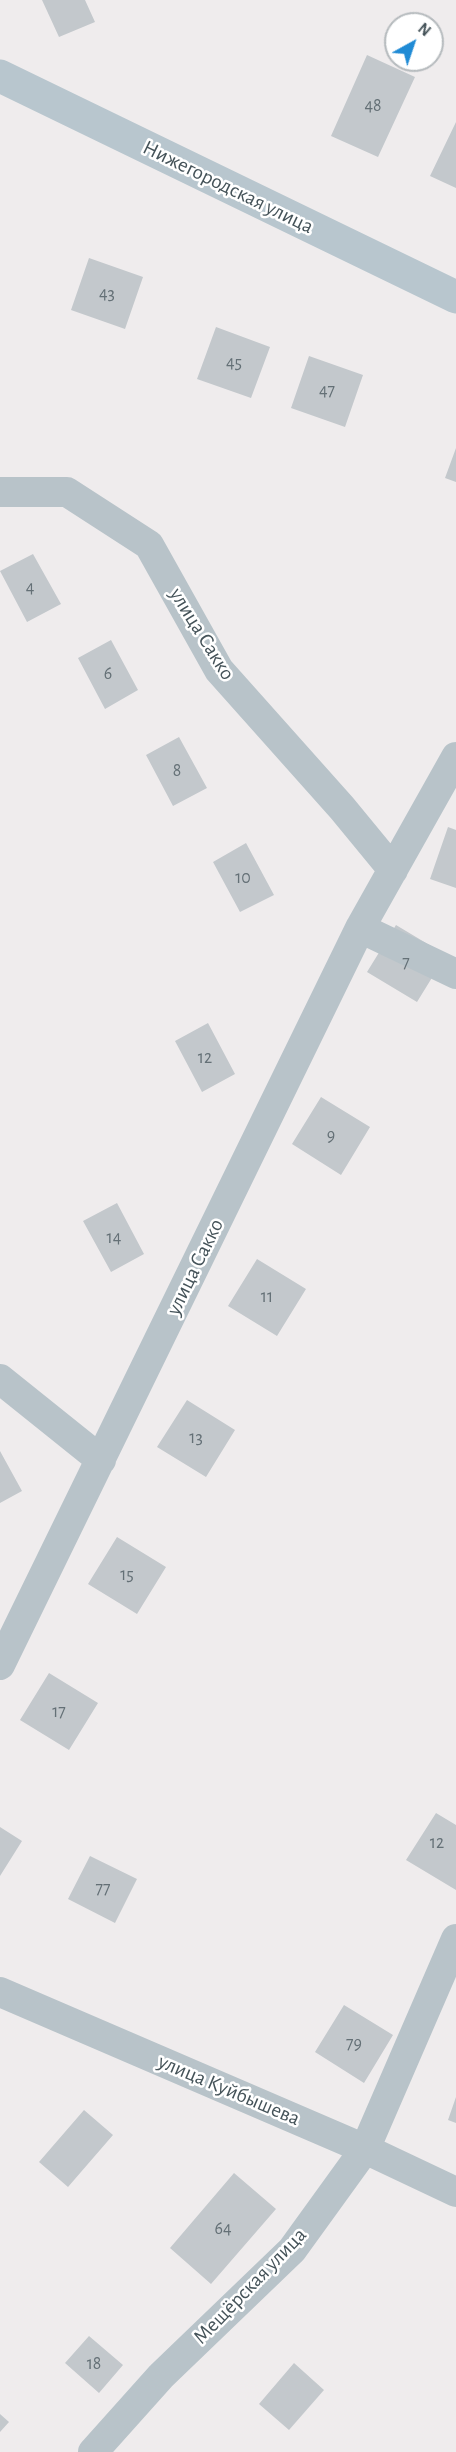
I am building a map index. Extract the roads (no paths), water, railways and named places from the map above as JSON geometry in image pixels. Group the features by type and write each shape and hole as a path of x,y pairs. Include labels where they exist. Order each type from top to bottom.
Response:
{"main road":[{"name":"Нижегородская улица","path":"0,76 456,297"}],"street":[{"name":"улица Сакко","path":"0,492 67,492 149,545 219,670 342,808 393,870"},
{"name":"улица Сакко","path":"0,1665 360,928 456,757"},
{"path":"360,928 456,974"},
{"path":"0,1379 101,1461"},
{"name":"Мещёрская улица","path":"93,2452 161,2376 292,2250 364,2149 456,1939"},
{"name":"улица Куйбышева","path":"0,1992 364,2149 456,2192"}]}
